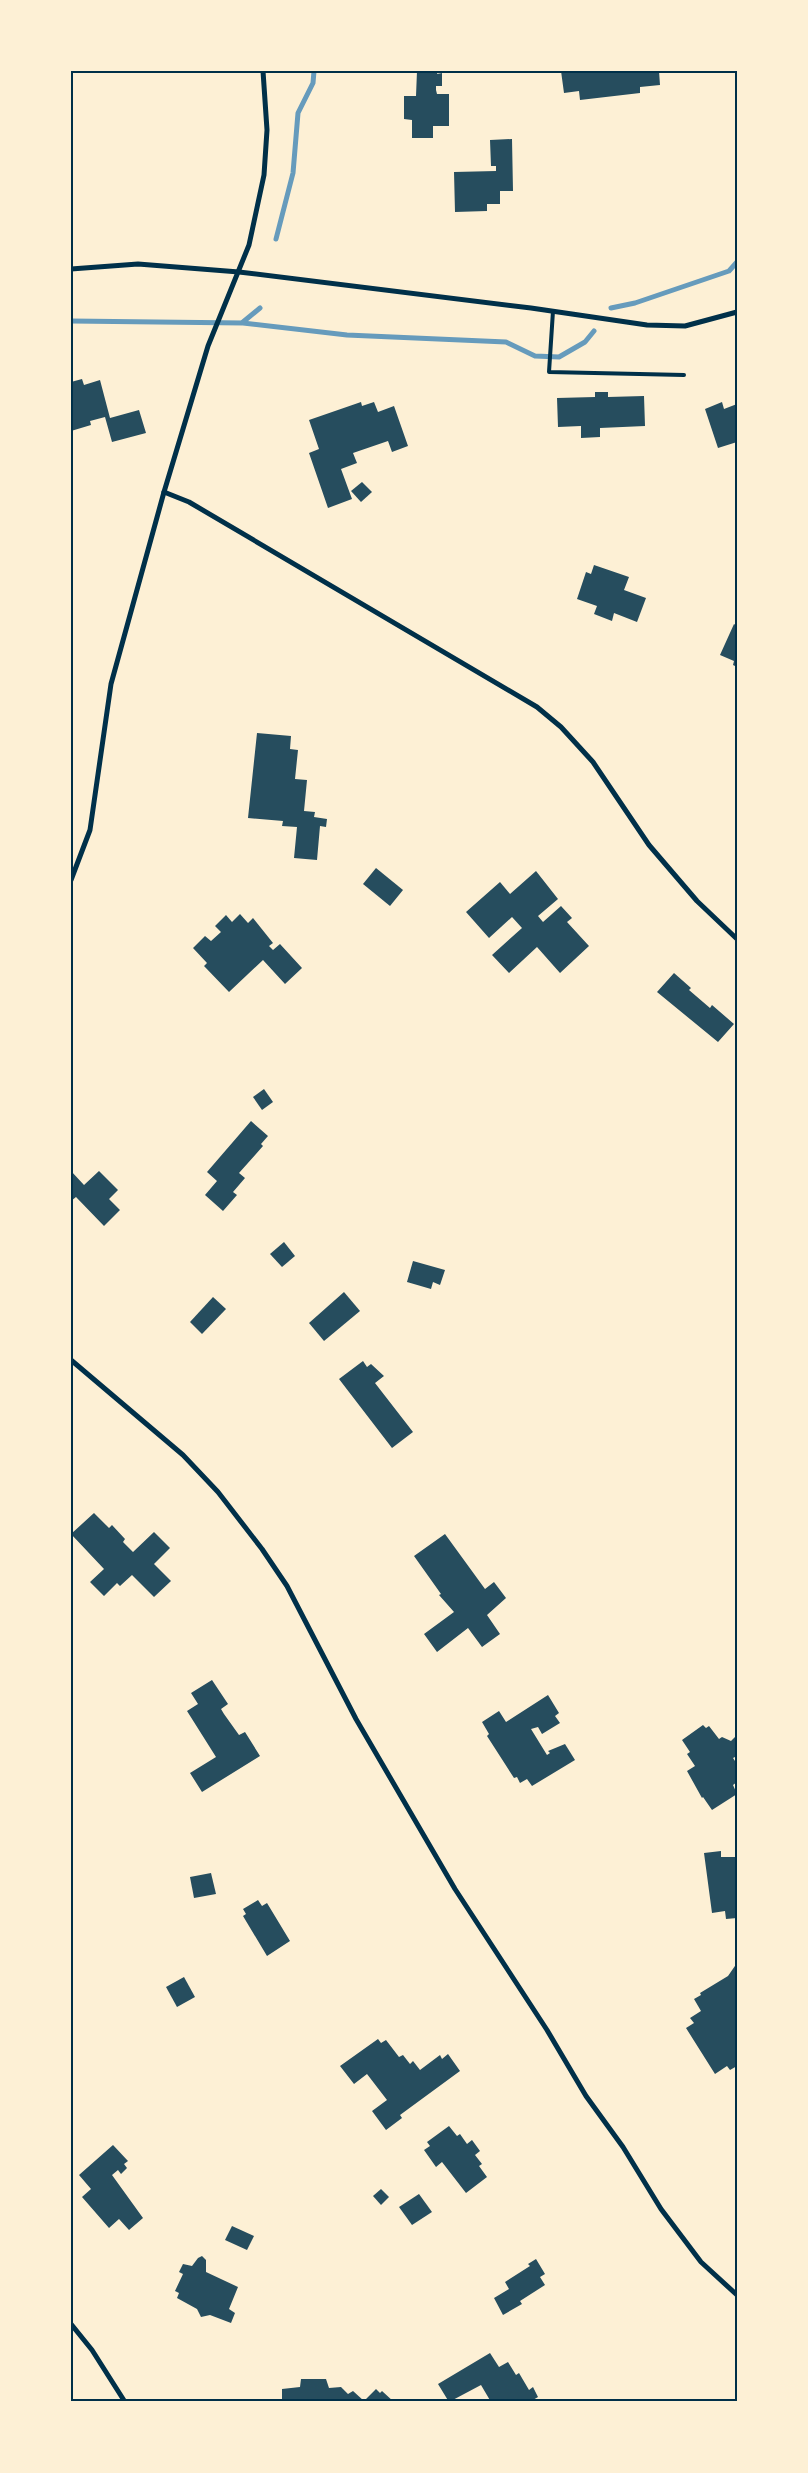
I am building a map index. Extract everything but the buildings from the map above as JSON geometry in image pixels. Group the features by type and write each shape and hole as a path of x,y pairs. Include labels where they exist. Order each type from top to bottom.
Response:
{"street":[{"path":"71,880 90,830 111,684 164,492 208,346 249,245 264,175 267,130 263,71"},
{"path":"71,269 138,264 239,272 553,311 647,325 679,326 715,320 737,312"},
{"path":"164,492 189,502 538,707 561,727 593,762 649,845 697,901 737,939"},
{"path":"71,1360 183,1456 218,1492 262,1549 287,1586 356,1719 455,1889 547,2030 586,2096 623,2147 661,2209 701,2262 737,2295"},
{"path":"71,2324 92,2350 125,2402"}],"lane":[{"path":"553,311 549,372 684,375"}],"waterway":[{"path":"276,239 293,173 298,113 313,83 314,71"},
{"path":"611,308 635,303 729,271 737,262"},
{"path":"243,322 260,308"},
{"path":"71,321 243,323 347,335 506,342 535,356 559,357 585,342 594,331"}]}
